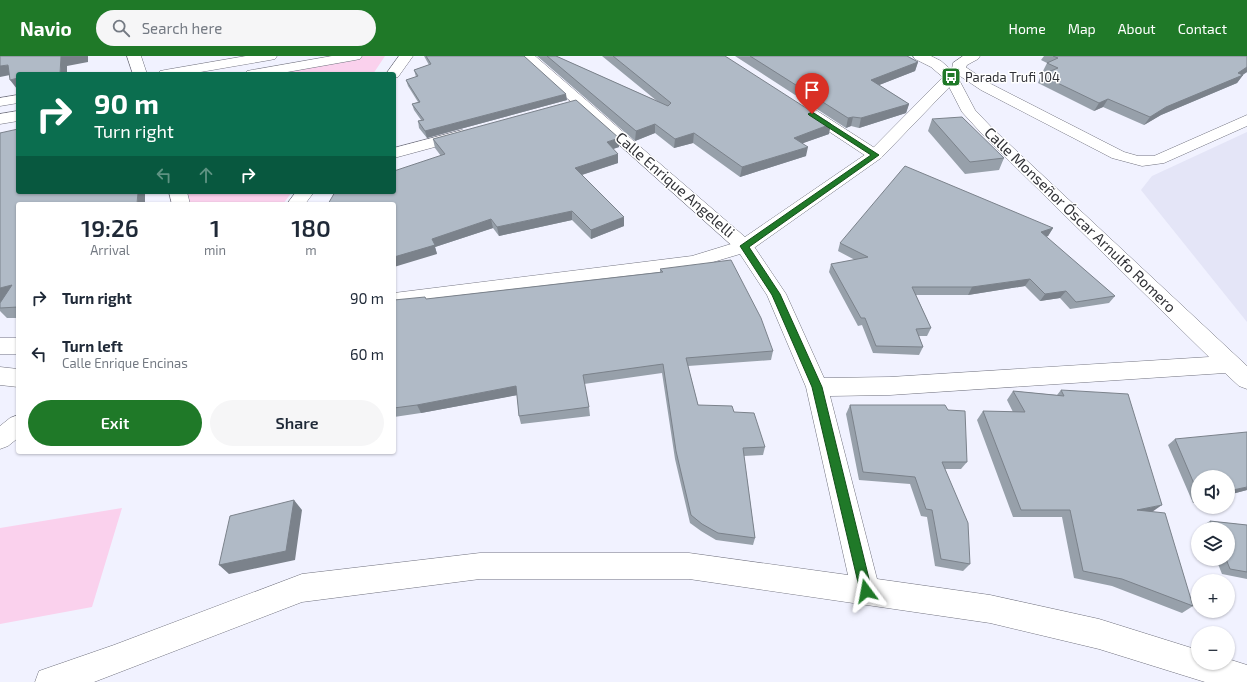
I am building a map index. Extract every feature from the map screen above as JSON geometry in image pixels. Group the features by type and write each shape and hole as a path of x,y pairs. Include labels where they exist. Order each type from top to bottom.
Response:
{"street":[{"path":"134,56 139,72"},
{"path":"177,72 270,56"},
{"path":"263,72 355,56"},
{"path":"394,72 406,56"},
{"name":"Calle Enrique Angelelli","path":"527,56 572,104 744,246 776,294 817,387 866,591"},
{"name":"Calle Monseñor Óscar Arnulfo Romero","path":"920,56 955,73 969,112 988,132 1247,380"},
{"path":"396,300 693,262 744,246 875,155 955,73 960,63 973,56"},
{"path":"955,73 986,87 1118,155 1134,160 1149,162 1158,160 1247,120"},
{"path":"0,102 16,99"},
{"path":"796,104 875,155"},
{"path":"0,119 16,116"},
{"path":"396,153 476,131"},
{"path":"0,346 16,346"},
{"path":"817,387 890,386 1229,364"},
{"path":"0,376 16,378"},
{"path":"0,439 16,427"},
{"path":"50,682 114,660 302,588 480,566 689,566 990,609 1100,634 1247,680"}],"shaded area":[{"path":"351,56 385,56 374,72 262,72"},
{"path":"1247,132 1247,322 1141,190 1152,176"},
{"path":"170,194 290,194 284,202 172,202"},
{"path":"122,508 92,607 0,624 0,528"}],"building":[{"path":"0,56 61,56 60,72 16,72 16,78 10,80 8,65 0,66"},
{"path":"426,56 524,56 566,94 425,131 418,121 424,120 412,104 420,102 406,80 418,76 414,70 431,64"},
{"path":"547,56 556,56 668,106 671,103 613,56 725,56 831,124 794,138 808,147 742,167 694,133 675,139 655,124 636,131"},
{"path":"750,56 907,56 918,62 871,80 909,104 861,118 848,118"},
{"path":"1053,56 1247,56 1247,67 1238,73 1243,75 1166,107 1150,117 1108,99 1099,103 1041,75 1058,68 1047,63 1058,58"},
{"path":"576,100 619,138 607,142 618,154 575,168 624,217 591,230 572,211 497,227 491,219 432,239 435,245 396,256 396,202 329,202 334,194 396,194 396,170 445,154 433,139"},
{"path":"962,117 1004,158 970,162 932,119"},
{"path":"16,129 16,194 138,194 137,202 16,202 16,307 0,308 0,303 12,285 0,288 0,133"},
{"path":"905,166 1053,228 1041,232 1115,296 1076,302 1066,291 1045,294 1030,279 972,287 912,287 931,328 916,329 923,347 876,346 865,318 861,318 831,264 868,257 840,243"},
{"path":"731,260 761,318 773,351 686,358 698,405 732,406 734,412 754,413 765,447 743,448 755,538 718,533 702,524 691,515 676,451 663,364 583,375 589,407 519,416 516,386 396,408 396,300 425,297 426,299 663,272 660,269"},
{"path":"1061,390 1128,394 1162,505 1137,510 1165,513 1191,599 1191,605 1122,579 1083,571 1070,510 1021,510 983,411 1025,412 1013,391 1064,396"},
{"path":"850,405 945,405 948,410 965,411 967,462 942,462 968,523 970,564 941,559 932,510 926,509 915,477 863,472"},
{"path":"1247,432 1247,487 1235,490 1235,470 1191,470 1191,477 1175,439"},
{"path":"294,500 286,551 219,565 230,516"},
{"path":"1235,524 1247,525 1247,572 1230,569 1229,566 1235,566"}],"place":[{"name":"Parada Trufi 104","path":"951,77"}],"route":[{"path":"812,114 875,155 744,246 776,294 817,387 866,591"}]}
